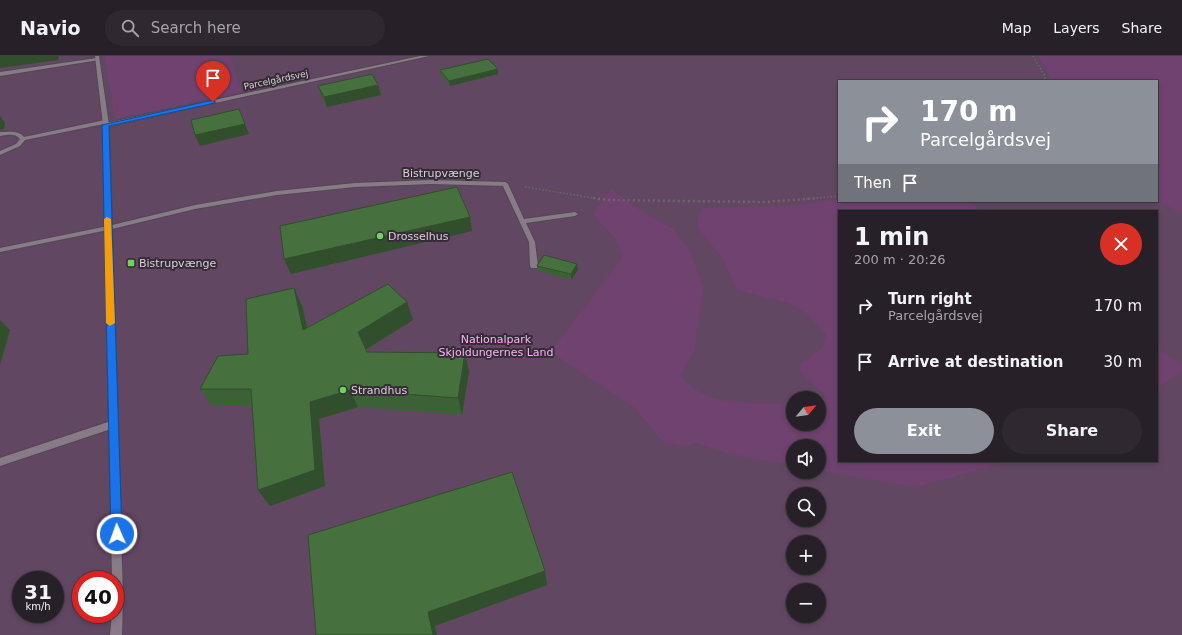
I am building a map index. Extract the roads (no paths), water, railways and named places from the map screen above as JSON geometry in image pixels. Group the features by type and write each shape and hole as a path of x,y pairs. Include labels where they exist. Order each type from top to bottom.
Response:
{"street":[{"name":"Parcelgårdsvej","path":"22,140 427,56"},
{"path":"0,74 97,57 105,124 118,597 116,635"},
{"path":"0,134 13,133 20,135 22,140 18,145 0,153"},
{"name":"Bistrupvænge","path":"0,250 108,228 195,207 277,193 385,183 431,182 505,184 523,221"},
{"path":"534,266 532,242 523,221 575,214"},
{"path":"0,462 114,424"}],"place":[{"name":"Drosselhus","path":"380,236"},
{"name":"Bistrupvænge","path":"131,263"},
{"name":"Strandhus","path":"343,390"}],"park label":[{"name":"Nationalpark Skjoldungernes Land","path":"496,345"}]}
